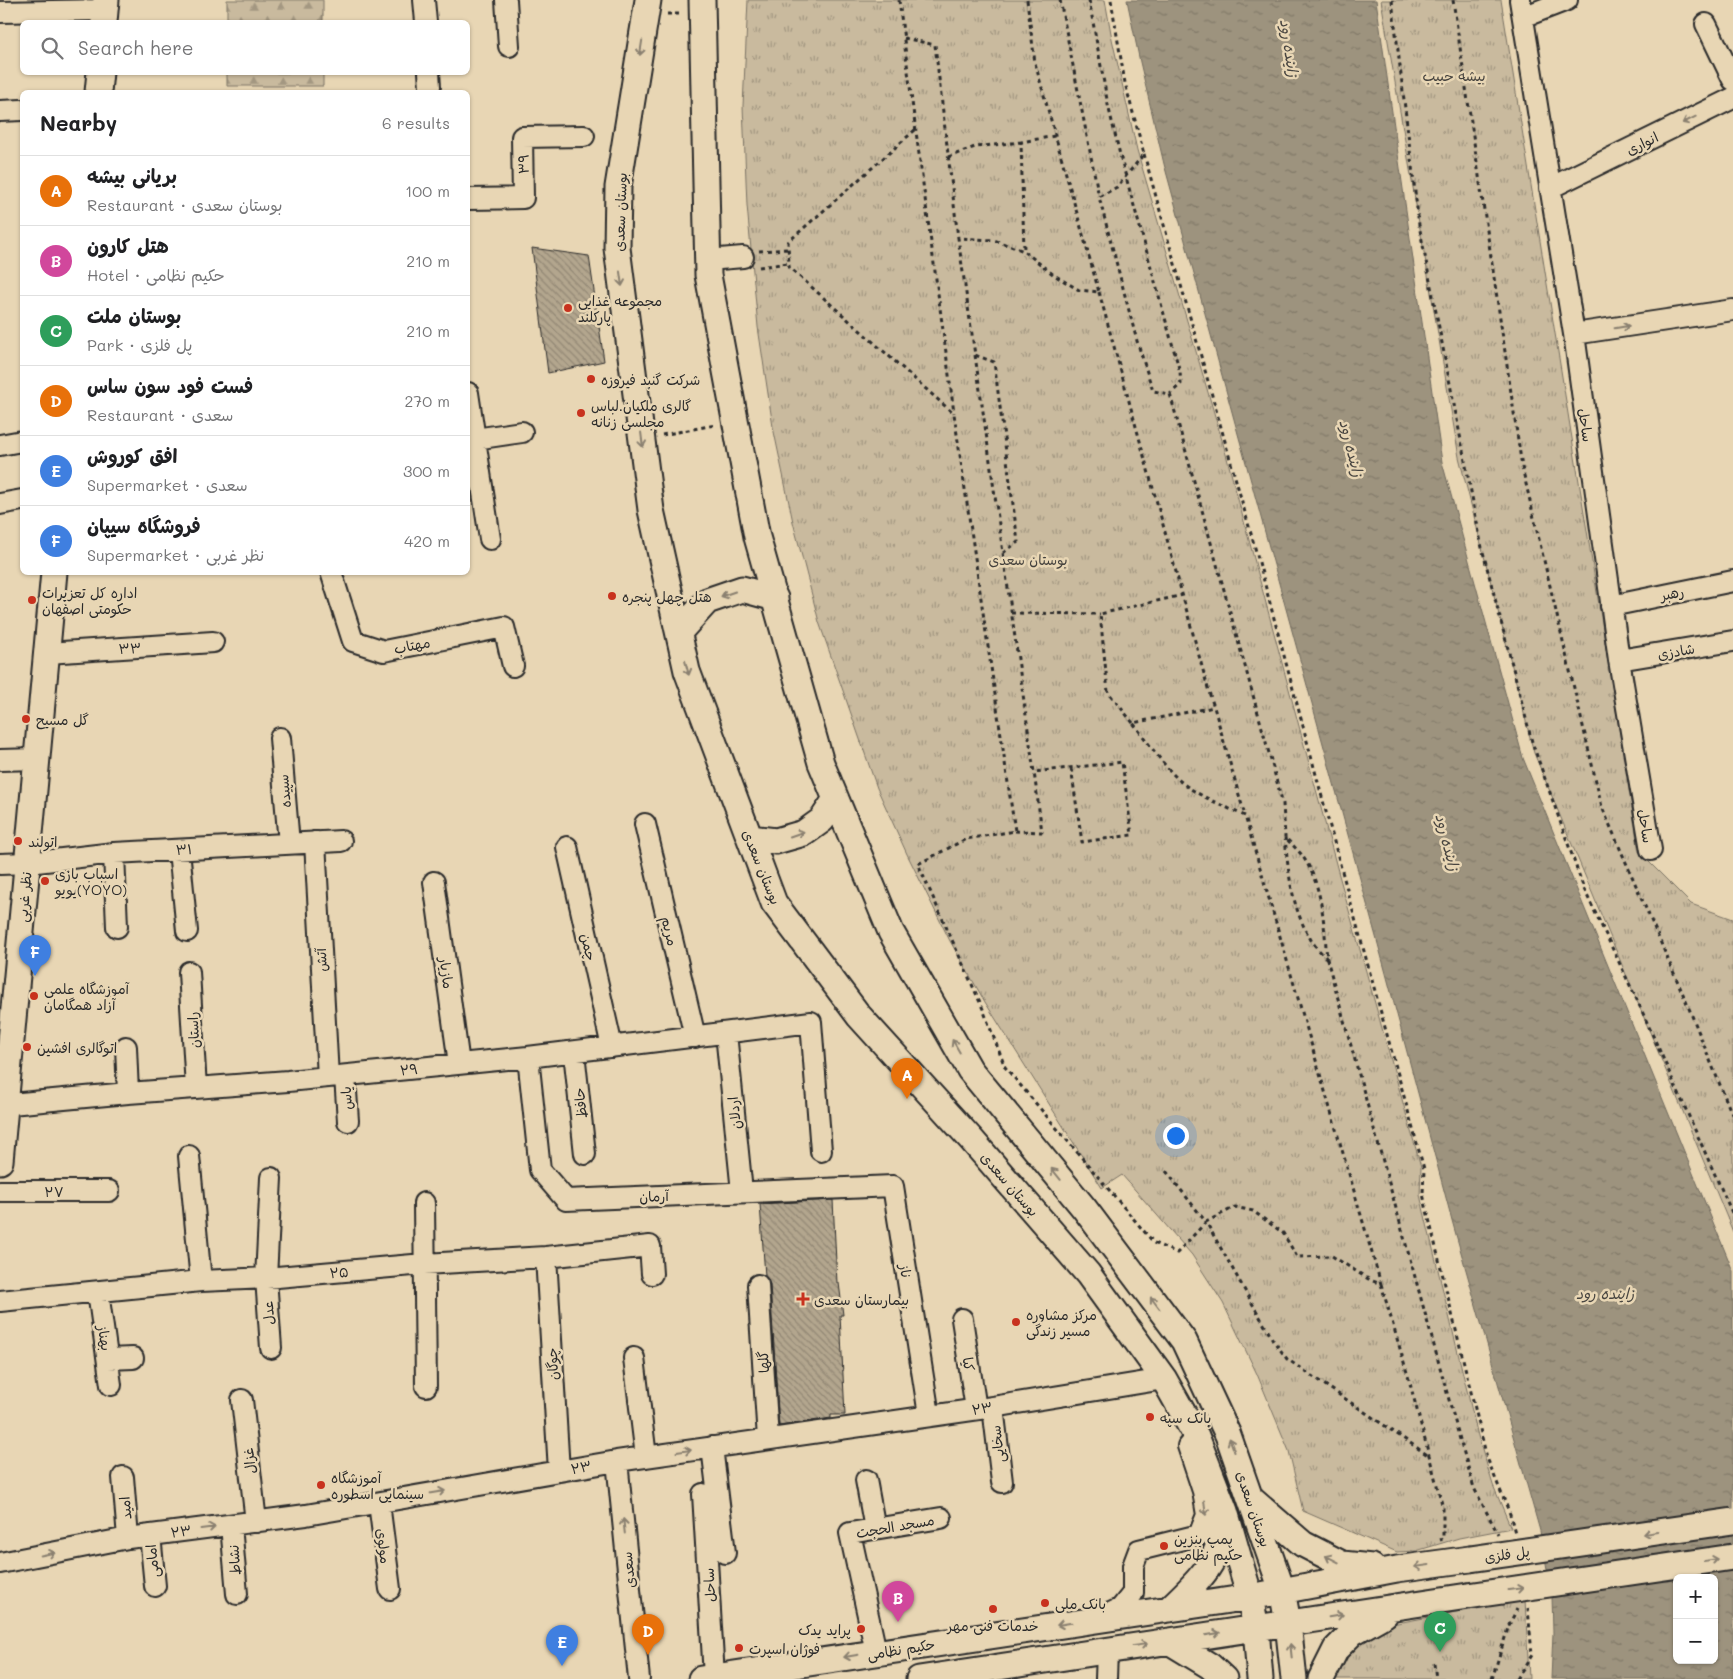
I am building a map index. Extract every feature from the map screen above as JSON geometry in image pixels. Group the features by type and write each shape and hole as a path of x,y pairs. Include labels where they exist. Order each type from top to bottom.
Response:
{"main road":[{"name":"بوستان سعدی","path":"647,7 618,188 617,248 651,510 687,671 774,903 859,1016 970,1138 1088,1274 1167,1387 1196,1436 1225,1511 1250,1597 1256,1628 1260,1679"},
{"name":"بوستان سعدی","path":"702,7 708,275 757,537 821,763 891,932 970,1070 1084,1208 1184,1341 1228,1435 1282,1590 1294,1679"},
{"path":"98,90 100,75"},
{"name":"نظر غربی","path":"0,1161 3,1105 28,863 54,575"},
{"path":"679,632 707,601 742,590 774,598"},
{"path":"750,838 776,841 804,833 822,820 836,799"},
{"path":"1251,1499 1303,1544 1342,1564 1397,1570"},
{"path":"1169,1609 1194,1586 1214,1559 1223,1534 1225,1511"},
{"name":"پل فلزی","path":"1250,1597 1397,1570 1733,1521"},
{"path":"924,1679 1733,1557"},
{"name":"حکیم نظامی","path":"707,1678 1099,1618 1250,1597"},
{"path":"1321,1679 1336,1649 1353,1632 1399,1606"},
{"path":"1169,1641 1210,1666 1224,1679"}],"street":[{"path":"424,0 426,20"},
{"path":"506,0 509,46"},
{"path":"1522,9 1567,0"},
{"name":"ساحل","path":"1522,9 1574,334 1619,660 1651,850"},
{"path":"0,12 105,11"},
{"path":"1706,24 1733,80"},
{"name":"انواری","path":"1550,188 1733,98"},
{"path":"0,111 20,110"},
{"name":"۳۹","path":"470,199 523,198 522,137 584,136"},
{"path":"708,260 749,259"},
{"path":"1574,334 1733,310"},
{"path":"470,424 471,440 490,539"},
{"path":"471,440 522,432"},
{"path":"0,444 20,441"},
{"path":"0,504 20,500"},
{"name":"مهتاب","path":"333,575 353,641 384,651 504,627 513,666"},
{"name":"رهبر","path":"1611,606 1733,581"},
{"name":"شادزی","path":"1619,660 1733,641"},
{"name":"۳۳","path":"47,653 213,642"},
{"name":"سپیده","path":"280,738 289,844"},
{"path":"0,760 37,759"},
{"name":"مریم","path":"645,824 695,1037"},
{"name":"۳۱","path":"0,864 28,863 114,853 341,841"},
{"name":"آتش","path":"315,842 336,1076"},
{"name":"چمن","path":"567,846 612,1047"},
{"path":"179,850 186,931"},
{"path":"114,853 118,927"},
{"name":"مازیار","path":"434,882 459,1064"},
{"name":"راستان","path":"190,972 196,1088"},
{"name":"۲۹","path":"3,1105 528,1057 811,1022 821,1151"},
{"name":"اردلان","path":"726,1033 742,1192"},
{"path":"126,1047 128,1093"},
{"name":"حافظ","path":"574,1052 585,1154"},
{"name":"آرمان","path":"528,1057 540,1170 566,1200 893,1186"},
{"name":"یاس","path":"336,1076 348,1121"},
{"path":"189,1156 201,1281"},
{"name":"عدل","path":"271,1178 266,1278 271,1348"},
{"name":"ناز","path":"893,1186 928,1415"},
{"name":"۲۷","path":"0,1191 109,1191"},
{"path":"424,1203 426,1386"},
{"name":"۲۵","path":"0,1301 201,1281 266,1278 424,1264 546,1257 650,1246 652,1274"},
{"name":"چوگان","path":"546,1257 559,1471"},
{"name":"گلها","path":"758,1285 768,1439"},
{"name":"بهناز","path":"98,1292 111,1385"},
{"name":"کیا","path":"962,1319 984,1408"},
{"path":"108,1359 132,1358"},
{"path":"634,1358 646,1457"},
{"path":"1099,1618 1121,1608 1133,1593 1133,1566 1140,1550 1199,1535 1207,1515 1203,1491 1167,1387"},
{"name":"۲۳","path":"0,1563 128,1538 306,1515 617,1461 928,1415 1167,1387"},
{"name":"غزال","path":"242,1400 256,1522"},
{"name":"سخایی","path":"984,1408 1002,1482"},
{"path":"712,1447 725,1552"},
{"name":"سعدی","path":"617,1461 639,1679"},
{"name":"امید","path":"123,1477 128,1538"},
{"path":"866,1480 875,1529"},
{"name":"ساحل","path":"703,1494 707,1678"},
{"name":"مولوی","path":"379,1503 390,1589"},
{"name":"مسجد الحجت","path":"876,1652 850,1533 941,1518"},
{"name":"نشاط","path":"232,1525 237,1594"},
{"name":"امامی","path":"150,1535 155,1586"},
{"path":"1106,1679 1107,1650"}],"path":[{"path":"900,0 915,130 928,208 954,414 1015,831"},
{"path":"1027,0 1035,63 1214,707 1382,1284 1443,1508 1443,1539"},
{"path":"1060,0 1099,197 1137,341 1153,391 1170,394"},
{"path":"1090,0 1108,105 1180,372 1181,384 1170,394"},
{"path":"1112,0 1126,83 1144,154 1257,555 1424,1169 1423,1194 1487,1458 1510,1514 1517,1539"},
{"path":"1392,0 1420,225 1482,548 1532,742 1584,888 1637,1000 1733,1215"},
{"path":"1453,0 1522,467 1602,807 1686,1001 1733,1117"},
{"path":"647,7 702,7"},
{"path":"904,38 935,45 958,238 1042,832 1015,831 966,839 918,864 983,1009 1005,1067 1154,1243 1177,1253 1206,1222 1236,1207 1253,1212 1283,1233 1297,1257 1332,1256 1370,1280 1382,1284"},
{"path":"915,130 788,242 789,267 954,414"},
{"path":"948,157 975,147 1055,136"},
{"path":"1021,142 1024,251"},
{"path":"1099,197 1117,187 1144,154"},
{"path":"958,238 994,240 1024,251 1054,275 1079,290 1099,292"},
{"path":"749,259 788,249"},
{"path":"749,259 789,263"},
{"path":"975,355 994,362 1018,542 1003,553"},
{"path":"1170,394 1283,804 1287,861 1298,911 1310,939 1327,959"},
{"path":"642,439 735,422"},
{"path":"1011,612 1100,614 1183,595"},
{"path":"1100,614 1108,692 1181,782 1245,816"},
{"path":"1133,723 1214,707"},
{"path":"1034,772 1122,762 1132,835 1082,842 1071,768"},
{"path":"1285,837 1302,855 1312,874 1321,902 1327,959 1474,1488 1502,1541"},
{"path":"1166,1171 1206,1222 1273,1340 1287,1359 1429,1456"},
{"path":"1517,1679 1532,1655 1527,1600"},
{"path":"1492,1679 1509,1625 1519,1606"},
{"path":"1434,1663 1436,1679"}],"green space":[{"path":"227,0 323,0 323,20 227,20"},
{"name":"بوستان سعدی","path":"748,0 1105,0 1137,150 1224,447 1339,875 1421,1167 1420,1195 1478,1436 1493,1485 1511,1528 1459,1538 1416,1551 1397,1552 1303,1511 1289,1451 1257,1374 1223,1303 1192,1255 1122,1175 1102,1188 985,1002 950,941 877,788 819,622 793,522 773,427 758,327 747,205 743,106"},
{"name":"بیشه حبیب","path":"1381,0 1501,0 1639,852 1691,904 1733,919 1733,1232 1534,753 1459,457"},
{"path":"227,75 323,75 323,86 227,86"},
{"path":"1525,1599 1529,1679 1336,1679 1340,1666 1365,1638 1392,1624"}],"water":[{"name":"زاینده رود","path":"1127,0 1376,0 1442,462 1523,758 1733,1271 1733,1679 1551,1679 1552,1596 1540,1531 1453,1224 1164,164"}],"building":[{"name":"مجموعه غذایی پارکلند","path":"532,248 589,256 604,361 548,373"},
{"name":"بیمارستان سعدی","path":"833,1200 837,1283 839,1283 843,1315 840,1315 845,1415 831,1415 831,1418 779,1426 770,1284 765,1276 760,1204"}],"place":[{"name":"مجموعه غذایی پارکلند","path":"568,308"},
{"name":"شرکت گنبد فیروزه","path":"591,379"},
{"name":"گالری ملکیان.لباس مجلسی زنانه","path":"581,413"},
{"name":"هتل چهل پنجره","path":"612,596"},
{"name":"اداره کل تعزیرات حکومتی اصفهان","path":"32,600"},
{"name":"گل مسیح","path":"26,719"},
{"name":"اتولند","path":"18,841"},
{"name":"اسباب بازی یویو(YOYO)","path":"45,881"},
{"name":"فروشگاه سیپان","path":"35,976"},
{"name":"آموزشگاه علمی آزاد همگامان","path":"34,996"},
{"name":"اتوگالری افشین","path":"27,1047"},
{"name":"بریانی بیشه","path":"907,1099"},
{"name":"بیمارستان سعدی","path":"803,1299"},
{"name":"مرکز مشاوره مسیر زندگی","path":"1016,1322"},
{"name":"بانک سپه","path":"1150,1417"},
{"name":"آموزشگاه سینمایی اسطوره","path":"321,1485"},
{"name":"پمپ بنزین حکیم نظامی","path":"1164,1546"},
{"name":"بانک ملی","path":"1045,1603"},
{"name":"خدمات فنی مهر","path":"993,1609"},
{"name":"هتل کارون","path":"898,1622"},
{"name":"پراید یدک","path":"861,1629"},
{"name":"فوژان اسپرت","path":"739,1648"},
{"name":"بوستان ملت","path":"1440,1652"},
{"name":"فست فود سون ساس","path":"648,1655"},
{"name":"افق کوروش","path":"562,1666"}]}
